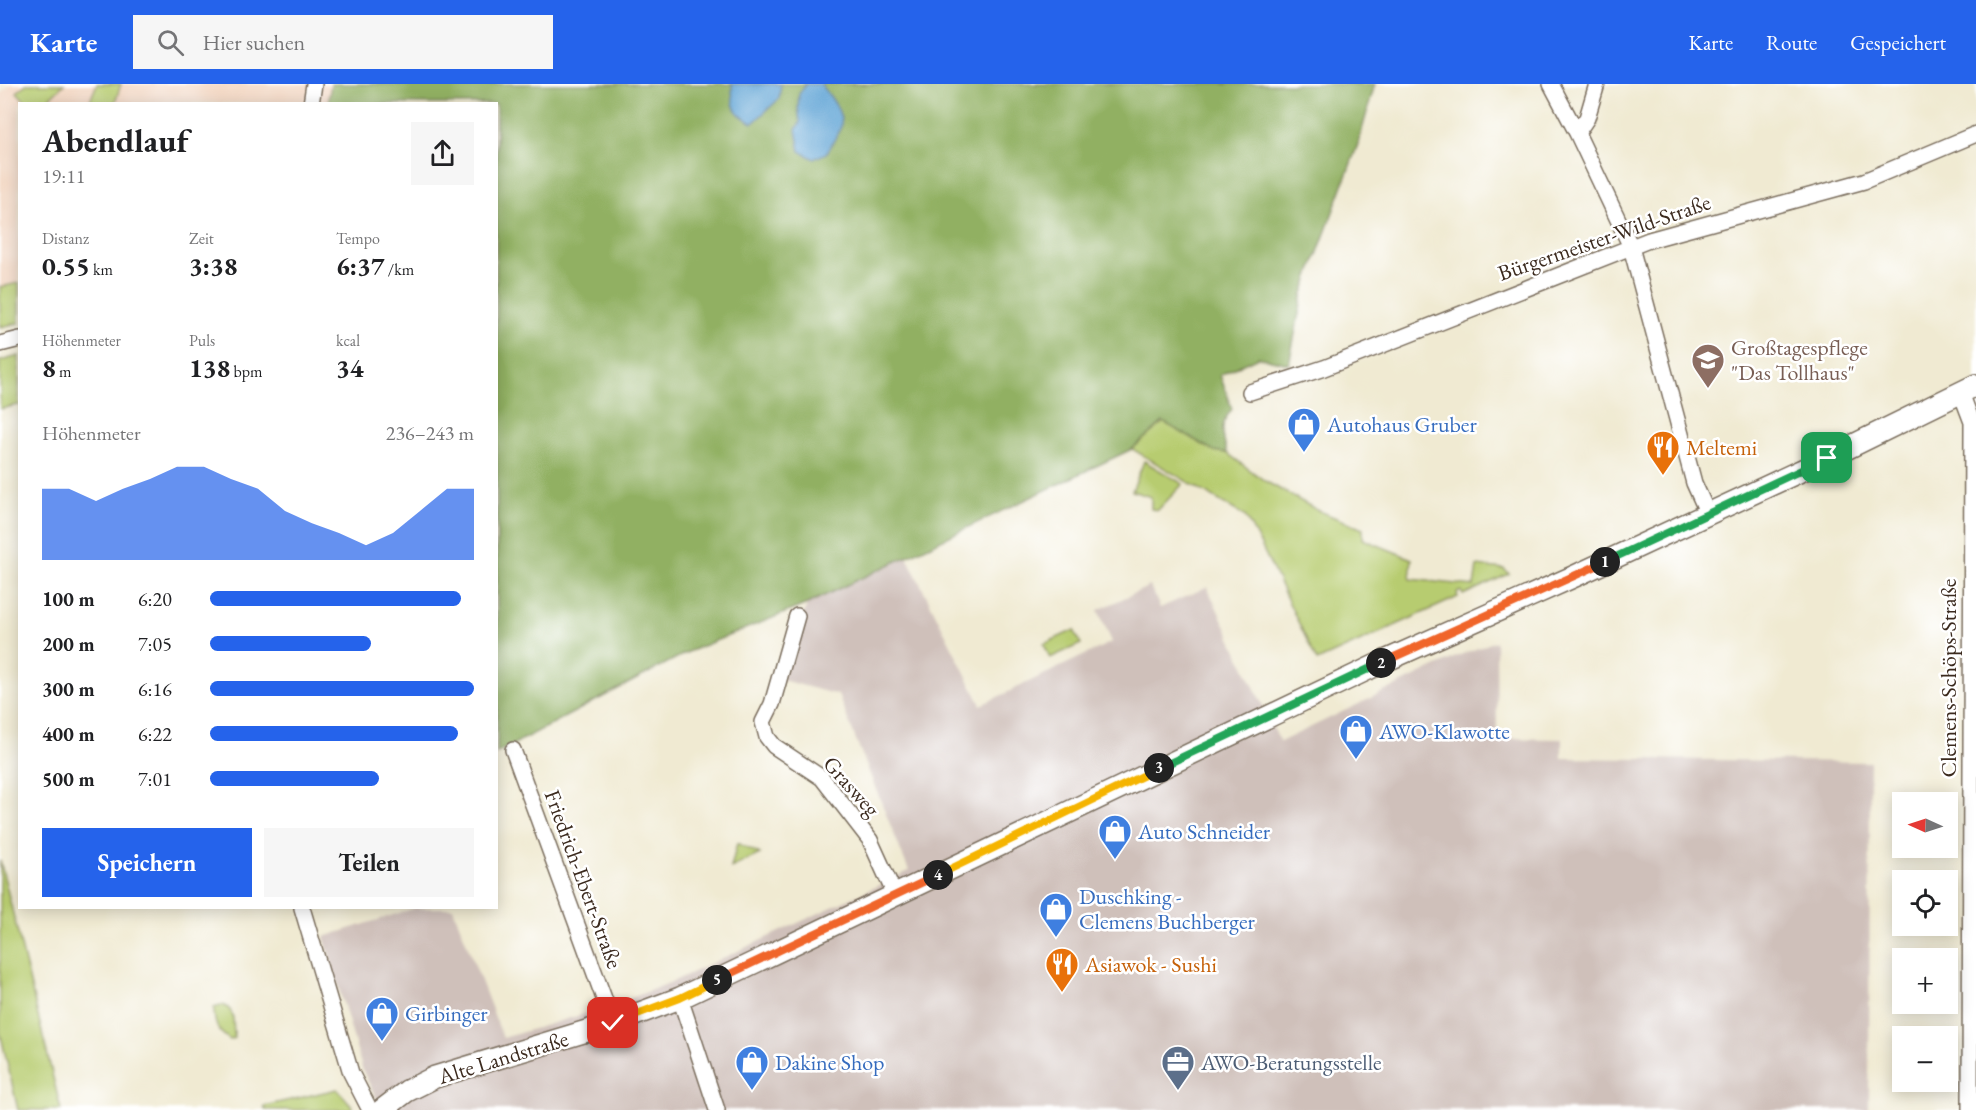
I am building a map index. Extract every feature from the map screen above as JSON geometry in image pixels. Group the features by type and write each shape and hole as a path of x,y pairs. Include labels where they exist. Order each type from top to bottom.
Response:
{"main road":[{"name":"Alte Landstraße","path":"382,1110 407,1091 435,1077 613,1023 680,998 1411,649 1708,514 1968,389"}],"street":[{"path":"311,102 314,84"},
{"path":"1551,84 1631,247 1694,483 1708,514"},
{"path":"1577,133 1587,118 1597,84"},
{"name":"Bürgermeister-Wild-Straße","path":"1250,392 1324,368 1631,247 1864,181 1976,134"},
{"path":"0,344 18,340"},
{"name":"Clemens-Schöps-Straße","path":"1968,389 1972,422 1970,1110"},
{"name":"Grasweg","path":"797,616 772,704 763,722 767,737 774,746 822,778 870,840 895,895"},
{"name":"Friedrich-Ebert-Straße","path":"513,750 613,1023"},
{"path":"302,909 351,1073 370,1110"},
{"path":"680,998 717,1110"}],"shaded area":[{"path":"11,84 331,84 328,102 18,102 18,283 0,287 0,94"},
{"path":"907,557 981,705 1112,642 1098,610 1150,586 1160,608 1207,587 1280,742 1460,655 1496,641 1497,738 1562,739 1562,758 1870,762 1869,1110 382,1110 363,1071 324,937 412,909 453,909 503,1038 611,1006 672,982 909,871 838,695 782,680 807,604"}],"green space":[{"path":"26,84 64,84 45,102 26,102 17,92"},
{"path":"97,84 121,84 115,102 89,102"},
{"path":"331,84 1375,84 1358,144 1303,293 1289,364 1258,357 1220,375 1232,409 1223,425 1227,453 1214,451 1163,422 1132,449 807,604 688,652 498,752 498,102 328,102"},
{"path":"18,283 18,323 0,327 0,287"},
{"path":"18,356 18,405 0,409 0,361"},
{"path":"1164,422 1214,451 1227,453 1265,481 1317,510 1363,529 1363,539 1412,559 1410,579 1474,586 1477,566 1504,569 1509,574 1463,595 1461,591 1457,593 1458,597 1317,661 1245,516 1132,449"},
{"path":"1144,461 1183,484 1158,510 1151,509 1151,497 1132,491"},
{"path":"1074,630 1081,644 1050,658 1044,644"},
{"path":"737,843 760,854 731,868"},
{"path":"0,860 61,1110 18,1110 0,1032"},
{"path":"223,1005 231,1011 232,1015 235,1038 230,1040 219,1030 215,1018 214,1008"},
{"path":"337,1089 353,1107 352,1110 265,1110 264,1106"}],"water":[{"path":"732,84 781,84 779,99 753,123 737,112 732,98"},
{"path":"806,84 821,84 835,104 841,121 841,127 828,152 814,159 800,151 796,130 800,122 799,94"}],"place":[{"name":"Großtagespflege \"Das Tollhaus\"","path":"1708,389"},
{"name":"Autohaus Gruber","path":"1304,453"},
{"name":"Meltemi","path":"1663,476"},
{"name":"AWO-Klawotte","path":"1356,760"},
{"name":"Auto Schneider","path":"1115,860"},
{"name":"Duschking - Clemens Buchberger","path":"1056,938"},
{"name":"Asiawok - Sushi","path":"1062,993"},
{"name":"Girbinger","path":"382,1042"},
{"name":"Dakine Shop","path":"752,1091"},
{"name":"AWO-Beratungsstelle","path":"1178,1091"}],"route":[{"path":"613,1023 680,998 1385,661 1575,576 1827,458"}]}
